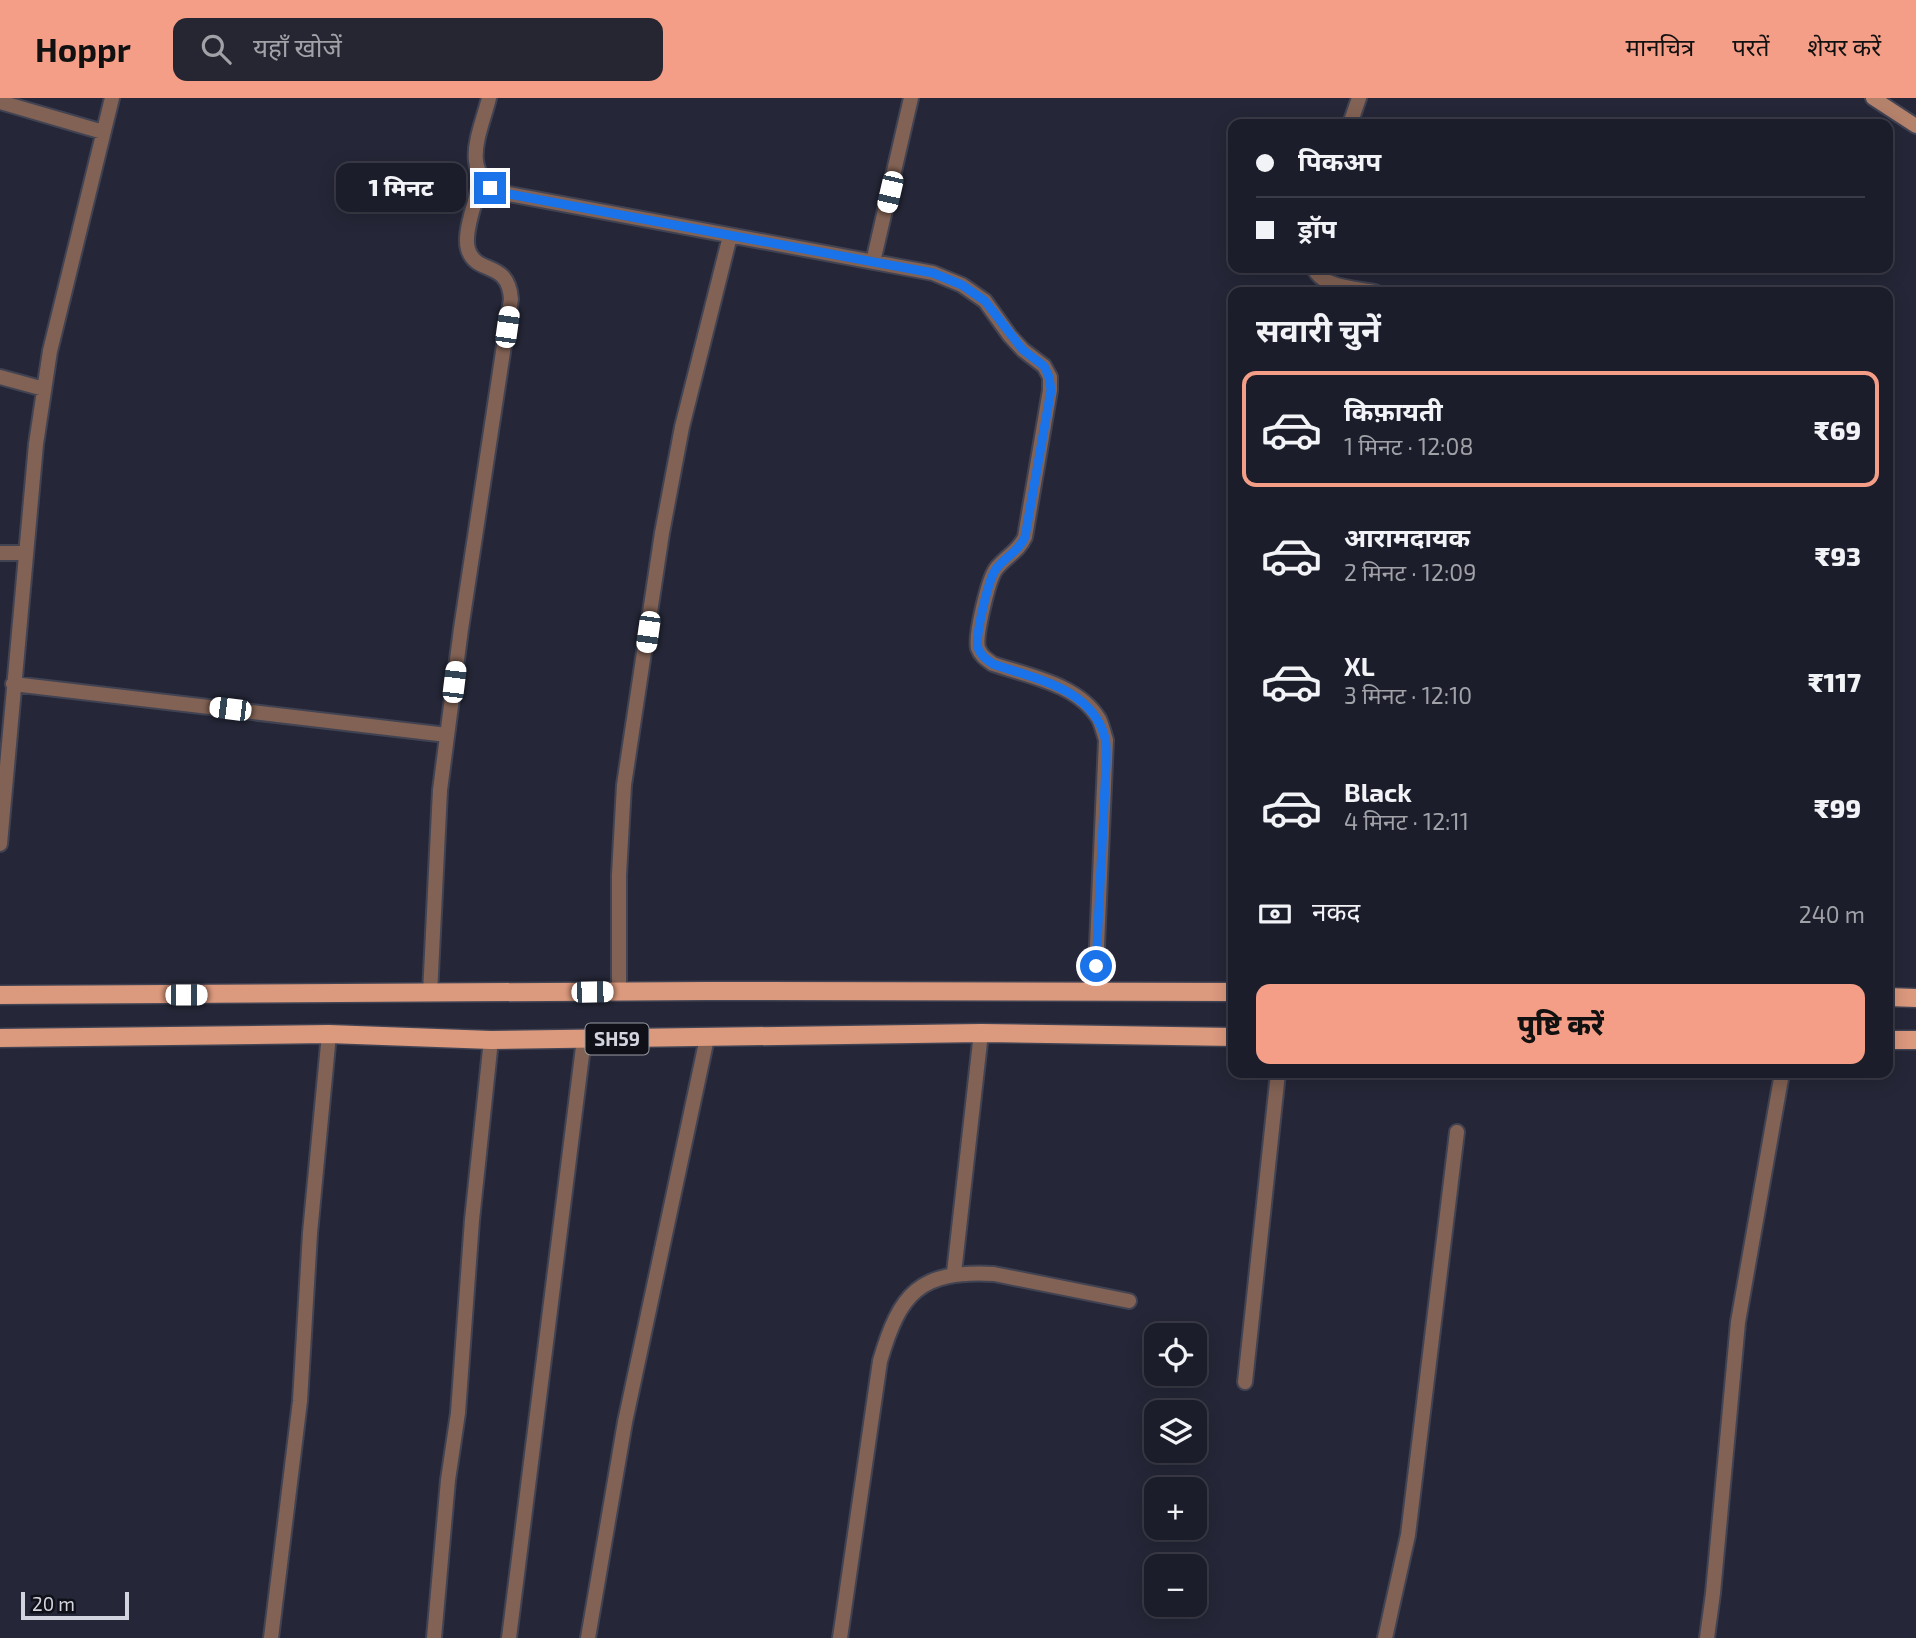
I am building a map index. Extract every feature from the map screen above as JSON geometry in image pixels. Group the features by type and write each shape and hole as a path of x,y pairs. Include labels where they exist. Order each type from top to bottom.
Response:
{"main road":[{"path":"1873,98 1916,126"},
{"name":"SH59","path":"0,995 1228,992"},
{"path":"1893,997 1916,998"},
{"name":"SH59","path":"0,1038 328,1034 491,1040 981,1034 1228,1037"},
{"path":"1893,1040 1916,1040"}],"street":[{"path":"0,844 36,444 44,389 71,259 112,98"},
{"path":"489,98 475,154 475,168 490,188 503,193 933,273 962,285 985,301 1010,336 1044,366 1051,390 1025,537 990,580 977,642 983,657 993,664 1067,690 1083,701 1099,719 1106,740 1106,765 1095,991"},
{"path":"873,262 911,98"},
{"path":"1352,119 1359,98"},
{"path":"0,102 103,132"},
{"path":"430,994 440,790 461,629 511,299 506,278 473,258 468,249 467,238 482,179"},
{"path":"619,992 619,875 624,785 662,533 682,426 730,236"},
{"path":"1316,273 1328,282 1352,287"},
{"path":"0,377 44,389"},
{"path":"0,553 26,553"},
{"path":"13,684 447,735"},
{"path":"271,1638 300,1401 310,1233 328,1034"},
{"path":"954,1273 981,1034"},
{"path":"588,1638 625,1422 707,1038"},
{"path":"434,1638 458,1413 472,1220 491,1040"},
{"path":"509,1638 584,1040"},
{"path":"1245,1382 1277,1078"},
{"path":"1707,1638 1738,1322 1781,1078"},
{"path":"1385,1638 1408,1535 1457,1132"},
{"path":"840,1638 880,1361 892,1323 903,1303 931,1281 954,1273 994,1274 1129,1301"}],"route":[{"path":"490,188 503,193 933,273 962,285 985,301 1010,336 1044,366 1051,390 1025,537 990,580 977,642 983,657 993,664 1067,690 1083,701 1099,719 1106,740 1106,765 1096,966"}]}
